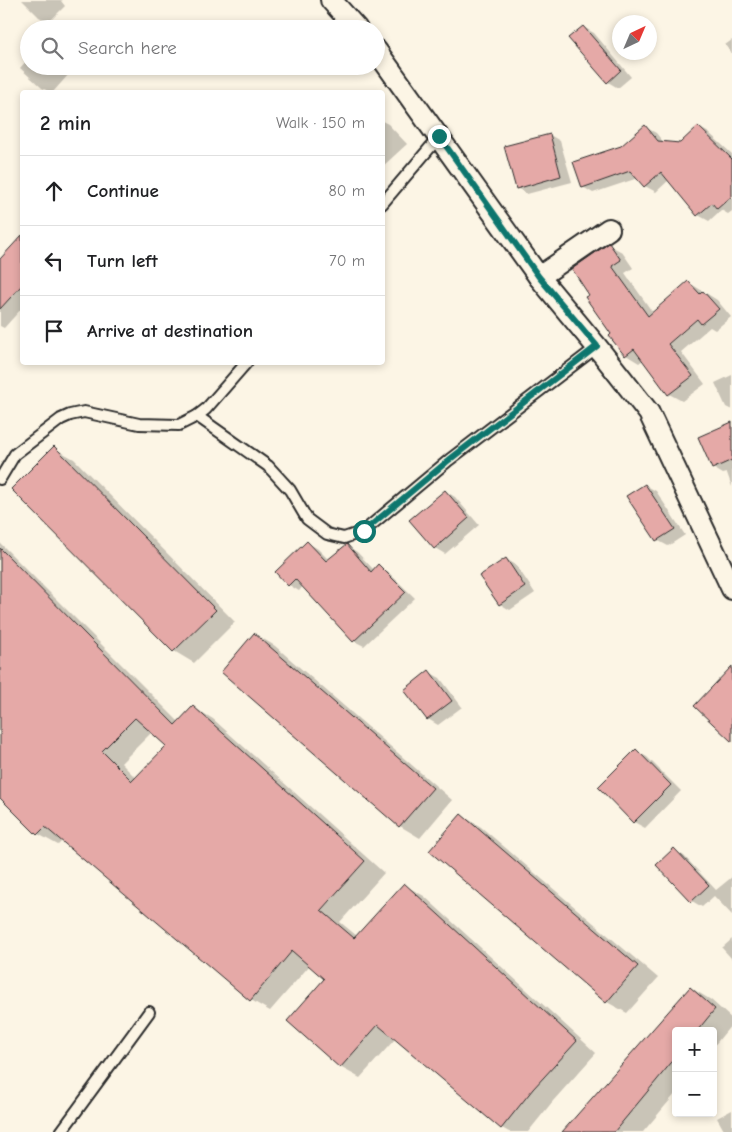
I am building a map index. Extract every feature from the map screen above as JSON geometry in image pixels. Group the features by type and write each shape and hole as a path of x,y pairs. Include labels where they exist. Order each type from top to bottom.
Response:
{"street":[{"path":"331,0 349,20"},
{"path":"385,62 539,277 650,413 732,590"},
{"path":"539,277 609,229"}],"lane":[{"path":"385,200 439,136"},
{"path":"196,416 268,466 290,490 307,519 326,534 344,538 364,531 449,460 597,346"},
{"path":"0,479 15,454 70,414 84,412 139,424 158,426 179,425 206,409 243,365"},
{"path":"61,1132 149,1012"}],"building":[{"path":"583,26 621,70 607,83 568,38"},
{"path":"645,125 658,141 680,143 698,126 732,159 732,196 717,209 712,203 697,216 661,172 644,187 630,171 582,188 573,162 621,146"},
{"path":"550,134 561,176 516,189 504,146"},
{"path":"20,237 20,287 0,309 0,259"},
{"path":"609,243 621,260 612,266 648,316 688,281 700,294 703,291 719,309 701,324 697,319 668,344 693,376 668,395 634,349 625,356 609,336 611,334 585,297 589,295 572,269"},
{"path":"732,422 732,460 712,469 698,437"},
{"path":"54,446 216,610 173,652 11,489"},
{"path":"645,484 675,529 656,541 626,496"},
{"path":"445,490 469,518 434,549 409,520"},
{"path":"307,541 326,561 347,544 371,572 378,564 406,592 353,642 295,579 288,586 275,572"},
{"path":"0,548 175,725 193,706 365,861 321,910 354,938 404,883 577,1041 533,1089 501,1129 378,1025 340,1068 287,1021 324,979 292,951 250,1001 45,827 37,835 0,798","holes":["135,718 166,746 132,781 102,751"]},
{"path":"506,558 525,587 499,605 479,576"},
{"path":"254,633 433,788 399,827 221,672"},
{"path":"732,666 732,742 694,706"},
{"path":"429,670 452,701 427,720 404,690"},
{"path":"636,749 671,785 633,823 598,787"},
{"path":"461,814 638,966 606,1003 429,851"},
{"path":"674,848 709,885 691,902 656,865"},
{"path":"690,987 715,1009 700,1027 672,1027 672,1062 614,1132 562,1132"}],"route":[{"path":"364,531 449,460 597,346 539,277 439,136"}]}
